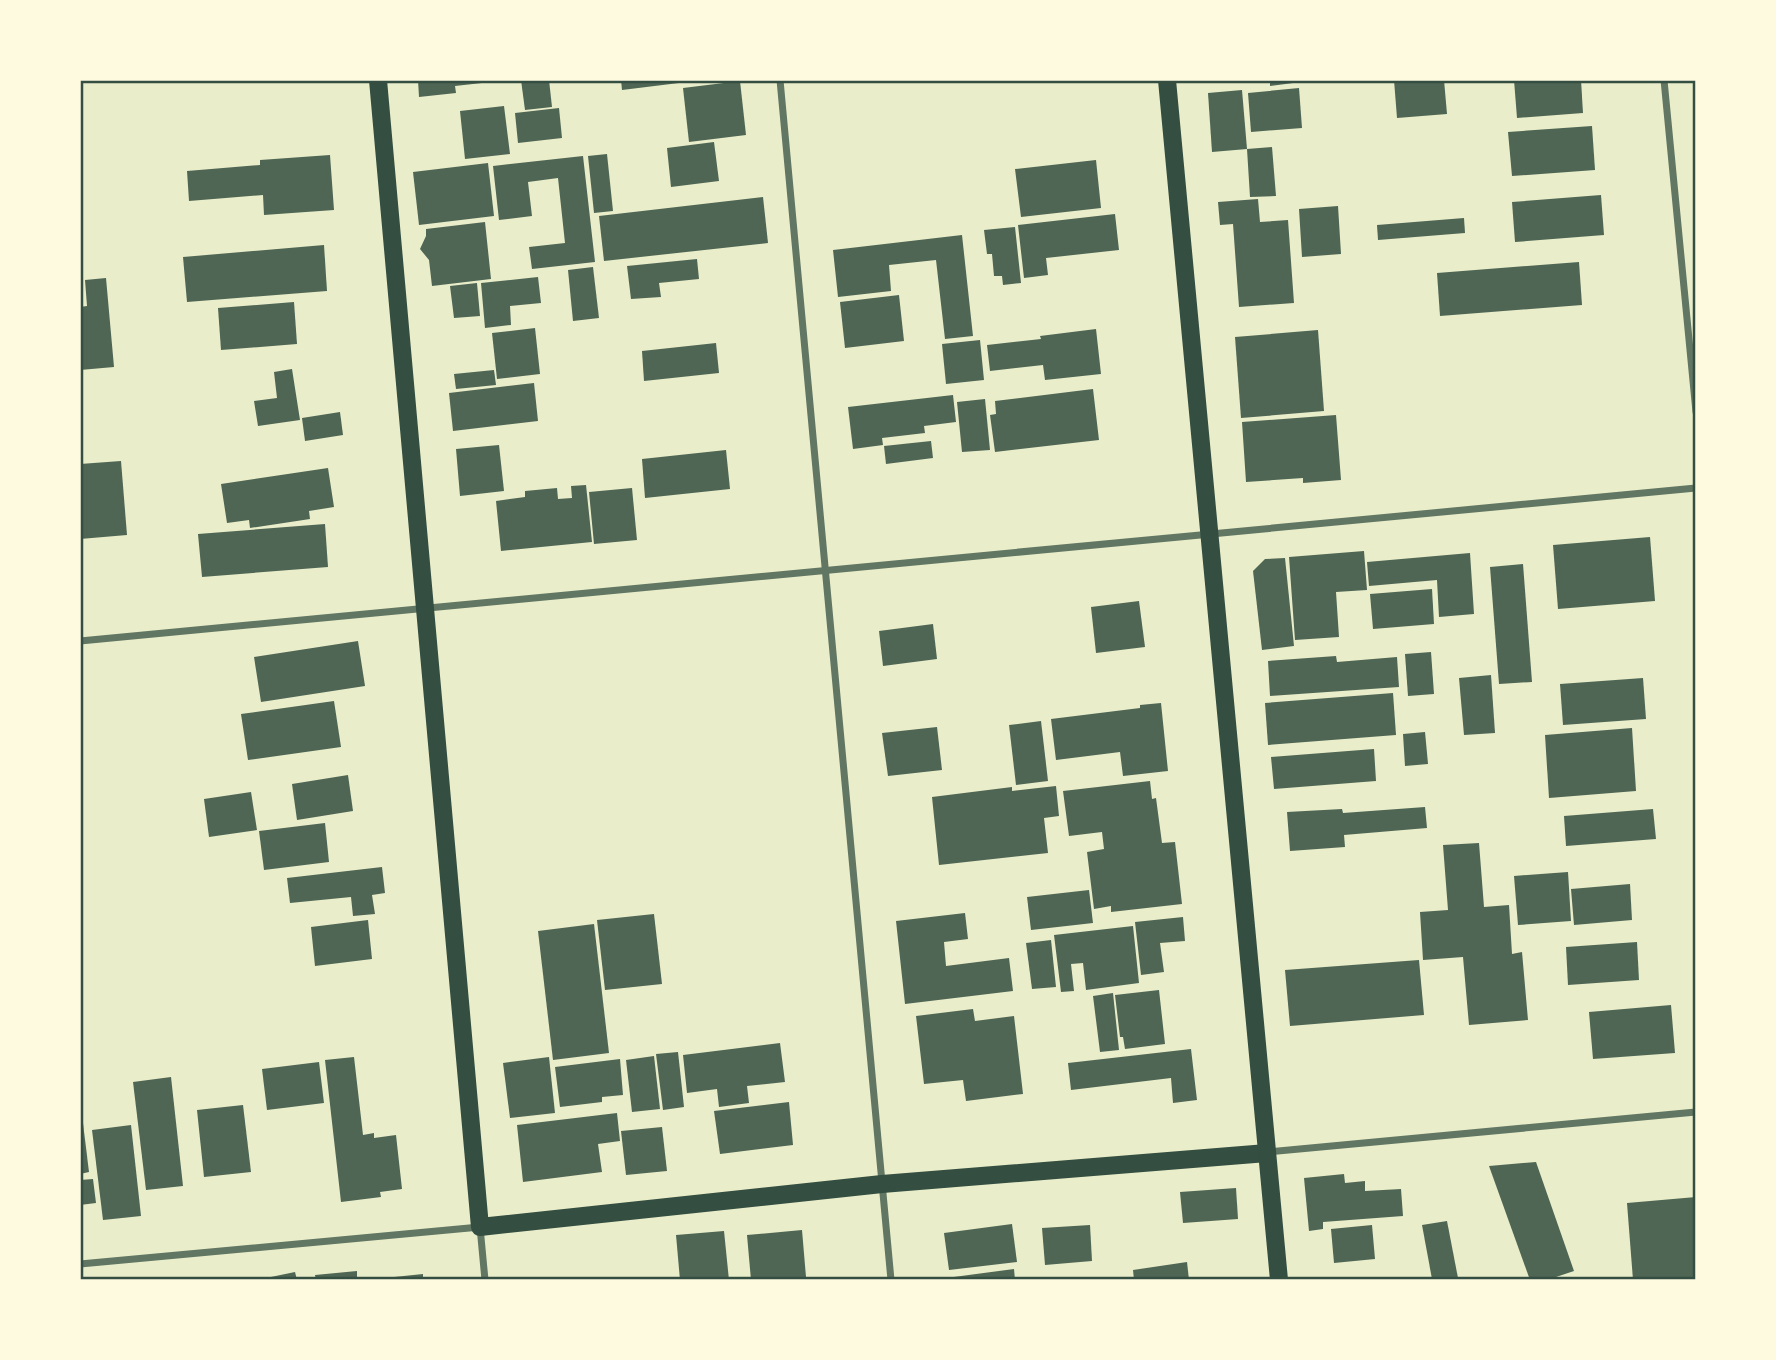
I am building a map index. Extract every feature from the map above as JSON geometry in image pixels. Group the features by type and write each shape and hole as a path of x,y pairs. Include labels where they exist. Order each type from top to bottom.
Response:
{"main road":[{"path":"378,80 480,1227 882,1184 1267,1153"},
{"path":"1167,80 1279,1279"}],"street":[{"path":"780,80 891,1279"},
{"path":"1664,80 1696,412"},
{"path":"80,641 1696,488"},
{"path":"1267,1153 1696,1112"},
{"path":"80,1264 480,1227 485,1279"}],"building":[{"path":"418,80 491,82 455,86 456,93 419,97"},
{"path":"521,80 549,80 552,107 525,110"},
{"path":"621,80 687,80 687,82 622,90"},
{"path":"1270,80 1301,80 1301,82 1270,86"},
{"path":"1394,80 1444,80 1447,114 1397,118"},
{"path":"1514,80 1581,80 1583,113 1517,118"},
{"path":"740,81 746,135 689,142 683,88"},
{"path":"1299,88 1302,128 1251,132 1248,93"},
{"path":"1242,90 1247,149 1212,152 1208,93"},
{"path":"504,106 510,154 465,159 460,111"},
{"path":"559,108 562,138 518,143 515,113"},
{"path":"1592,126 1595,170 1512,176 1508,132"},
{"path":"714,142 719,181 671,187 667,148"},
{"path":"1272,147 1276,196 1250,197 1247,149"},
{"path":"607,154 613,211 594,213 588,156"},
{"path":"330,155 334,210 264,215 263,195 189,201 187,171 260,165 260,160"},
{"path":"583,156 595,262 532,269 529,247 565,243 558,178 528,182 532,216 499,220 493,166"},
{"path":"1096,160 1101,208 1021,217 1015,169"},
{"path":"488,163 494,216 419,225 413,172"},
{"path":"1601,195 1604,235 1515,242 1512,202"},
{"path":"763,197 768,243 604,261 599,216"},
{"path":"1258,199 1260,222 1288,220 1294,303 1239,307 1233,224 1220,225 1218,202"},
{"path":"1338,206 1341,254 1302,257 1299,209"},
{"path":"1115,214 1119,250 1046,258 1048,275 1024,278 1018,225"},
{"path":"1464,218 1465,233 1378,240 1377,225"},
{"path":"485,222 491,279 432,286 429,260 420,249 426,229"},
{"path":"1015,227 1021,283 1003,285 1002,276 994,276 992,254 987,254 984,230"},
{"path":"962,235 973,336 945,339 936,260 889,265 891,291 838,297 833,250"},
{"path":"324,245 327,291 187,302 183,257"},
{"path":"697,259 699,279 659,283 661,297 631,299 627,266"},
{"path":"1579,262 1582,305 1440,316 1437,273"},
{"path":"593,267 599,318 573,321 568,270"},
{"path":"538,277 541,303 510,306 511,325 485,328 481,283"},
{"path":"106,278 114,367 80,370 80,307 87,306 85,280"},
{"path":"477,283 480,316 454,318 450,286"},
{"path":"899,295 904,341 845,348 840,302"},
{"path":"294,302 297,344 221,350 218,308"},
{"path":"535,328 540,374 497,379 492,333"},
{"path":"1096,329 1101,374 1045,380 1043,365 990,371 987,345"},
{"path":"1318,330 1324,411 1241,418 1235,337"},
{"path":"980,340 984,380 946,384 942,344"},
{"path":"716,343 719,373 644,381 642,351"},
{"path":"292,369 300,420 258,426 254,401 277,398 274,372"},
{"path":"494,370 496,385 456,389 454,374"},
{"path":"534,383 538,421 453,431 449,393"},
{"path":"1093,389 1099,440 995,452 990,415 996,414 995,401"},
{"path":"953,395 956,422 924,426 925,433 882,438 883,445 853,449 848,407"},
{"path":"985,399 990,450 962,452 957,402"},
{"path":"340,412 343,435 305,441 302,418"},
{"path":"1336,415 1341,480 1303,483 1303,478 1246,482 1242,422"},
{"path":"931,441 933,458 886,464 884,446"},
{"path":"499,445 504,491 460,496 456,449"},
{"path":"726,450 730,489 645,498 642,459"},
{"path":"121,461 127,535 80,539 80,464"},
{"path":"328,468 334,507 309,511 310,519 250,528 249,520 227,523 221,484"},
{"path":"586,485 592,542 501,551 496,501 525,497 525,491 557,488 558,499 572,498 571,486"},
{"path":"632,488 637,540 594,544 589,492"},
{"path":"325,524 328,567 202,577 198,534"},
{"path":"1650,537 1655,601 1558,609 1553,545"},
{"path":"1364,551 1367,590 1336,592 1339,637 1295,640 1289,557"},
{"path":"1470,553 1474,614 1439,617 1437,580 1369,586 1367,562"},
{"path":"1285,558 1294,646 1262,650 1253,571 1265,559"},
{"path":"1523,564 1532,682 1499,684 1490,567"},
{"path":"1432,589 1434,624 1373,629 1370,594"},
{"path":"1139,601 1145,647 1096,653 1091,607"},
{"path":"933,624 937,659 883,666 879,631"},
{"path":"358,641 365,686 261,702 254,657"},
{"path":"1431,652 1434,694 1408,696 1405,654"},
{"path":"1336,656 1337,662 1397,657 1399,687 1270,696 1268,661"},
{"path":"1491,675 1495,733 1464,735 1459,678"},
{"path":"1643,678 1646,719 1563,725 1560,684"},
{"path":"1393,693 1396,735 1268,745 1265,703"},
{"path":"334,701 341,747 248,760 241,714"},
{"path":"1161,703 1168,771 1123,776 1120,752 1056,760 1051,719"},
{"path":"1041,721 1048,781 1016,785 1009,725"},
{"path":"937,727 942,770 888,776 882,733"},
{"path":"1632,728 1636,791 1549,798 1545,735"},
{"path":"1425,732 1428,764 1405,766 1403,734"},
{"path":"1374,749 1376,781 1274,789 1271,757"},
{"path":"348,775 353,811 297,820 292,784"},
{"path":"1150,781 1152,799 1156,798 1162,843 1175,842 1182,904 1111,912 1111,906 1094,909 1087,852 1104,849 1102,832 1069,836 1063,791"},
{"path":"1056,786 1059,816 1044,818 1048,853 939,865 932,797 1012,787 1012,791"},
{"path":"251,792 257,830 209,837 204,799"},
{"path":"1425,807 1427,828 1344,835 1345,847 1290,851 1287,812 1342,809 1343,813"},
{"path":"1653,809 1656,839 1566,846 1564,816"},
{"path":"325,823 329,862 264,870 259,831"},
{"path":"1479,843 1484,907 1509,905 1512,954 1522,952 1528,1020 1469,1025 1463,957 1423,960 1420,912 1448,910 1443,845"},
{"path":"382,867 385,893 372,895 375,914 353,916 351,897 290,903 287,878"},
{"path":"1568,872 1571,921 1518,925 1514,876"},
{"path":"1630,884 1632,920 1574,925 1571,889"},
{"path":"1089,890 1093,923 1031,930 1027,897"},
{"path":"965,913 968,939 944,942 946,966 1009,958 1013,991 905,1004 896,921"},
{"path":"654,914 662,984 605,990 597,920"},
{"path":"1183,917 1185,941 1160,943 1164,972 1141,975 1135,922"},
{"path":"368,920 372,959 315,966 311,927"},
{"path":"594,924 609,1053 553,1060 538,931"},
{"path":"1133,926 1139,983 1086,990 1083,963 1071,964 1074,991 1061,992 1054,935"},
{"path":"1051,940 1056,987 1032,989 1026,943"},
{"path":"1637,942 1639,980 1568,985 1566,947"},
{"path":"1419,960 1424,1015 1290,1026 1285,970"},
{"path":"1159,990 1165,1044 1125,1049 1123,1037 1120,1037 1115,995"},
{"path":"1113,993 1119,1050 1100,1052 1093,996"},
{"path":"1671,1005 1675,1053 1593,1059 1589,1012"},
{"path":"973,1009 975,1021 1014,1016 1023,1094 966,1101 963,1080 924,1084 916,1016"},
{"path":"780,1043 785,1082 747,1086 749,1103 719,1107 717,1089 687,1093 683,1055"},
{"path":"1191,1049 1197,1100 1173,1103 1171,1078 1071,1090 1068,1063"},
{"path":"678,1052 684,1107 663,1110 656,1054"},
{"path":"654,1056 660,1109 632,1112 626,1060"},
{"path":"354,1057 363,1135 374,1133 374,1138 396,1135 402,1189 380,1192 381,1197 341,1202 325,1060"},
{"path":"549,1057 555,1113 510,1118 503,1063"},
{"path":"620,1059 623,1095 602,1097 602,1102 560,1107 555,1067"},
{"path":"319,1062 324,1103 267,1110 262,1069"},
{"path":"171,1077 183,1186 146,1190 133,1082"},
{"path":"789,1102 793,1145 720,1154 714,1111"},
{"path":"243,1105 251,1172 204,1177 197,1110"},
{"path":"617,1113 620,1141 598,1144 602,1172 523,1182 517,1125"},
{"path":"80,1115 89,1172 80,1174"},
{"path":"131,1125 141,1216 103,1220 92,1130"},
{"path":"662,1127 667,1171 626,1175 621,1131"},
{"path":"1536,1162 1574,1271 1547,1280 1530,1280 1489,1166"},
{"path":"1344,1174 1345,1183 1365,1181 1365,1191 1401,1189 1403,1216 1323,1222 1323,1229 1309,1231 1304,1178"},
{"path":"93,1179 96,1203 80,1205 80,1180"},
{"path":"1236,1188 1238,1219 1183,1223 1180,1192"},
{"path":"1696,1197 1696,1280 1633,1280 1627,1203"},
{"path":"1447,1221 1458,1278 1432,1279 1422,1225"},
{"path":"1012,1224 1017,1262 949,1270 944,1233"},
{"path":"1090,1225 1092,1261 1045,1265 1042,1228"},
{"path":"1372,1225 1375,1259 1334,1263 1331,1229"},
{"path":"802,1230 806,1277 751,1280 747,1235"},
{"path":"724,1231 729,1280 680,1280 676,1235"},
{"path":"1187,1262 1189,1280 1134,1280 1133,1270"},
{"path":"1014,1269 1015,1280 946,1280 946,1278"},
{"path":"357,1271 357,1280 316,1280 315,1275"},
{"path":"295,1272 297,1280 266,1280 266,1278"},
{"path":"423,1274 423,1280 394,1280 394,1277"}]}
